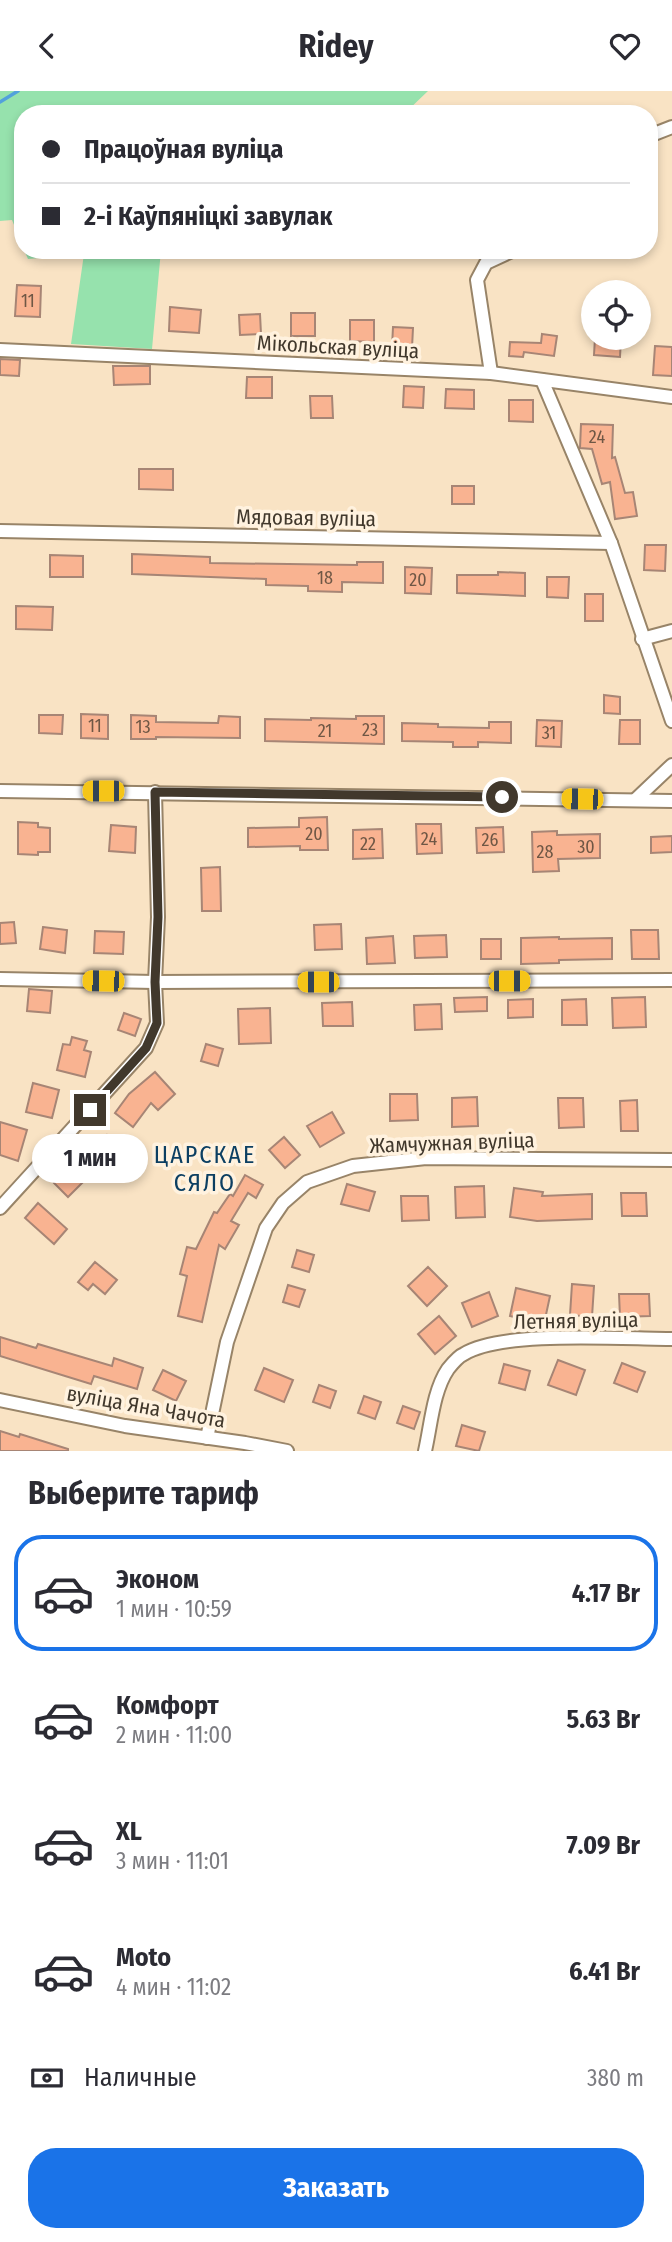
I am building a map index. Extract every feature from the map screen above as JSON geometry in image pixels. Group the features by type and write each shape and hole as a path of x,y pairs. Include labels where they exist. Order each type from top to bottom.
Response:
{"street":[{"path":"491,373 477,280 486,263 495,259"},
{"name":"Мікольская вуліца","path":"0,350 491,373 672,397"},
{"path":"542,380 611,543 672,721"},
{"name":"Мядовая вуліца","path":"0,531 611,543"},
{"path":"642,639 672,631"},
{"path":"635,800 672,765"},
{"path":"0,791 672,801"},
{"path":"0,1208 146,1048 157,1023 155,792"},
{"path":"0,979 155,982 672,980"},
{"name":"Жамчужная вуліца","path":"207,1438 227,1342 266,1228 283,1203 307,1182 353,1166 426,1159 672,1160"},
{"name":"Летняя вуліца","path":"425,1451 439,1389 449,1368 464,1353 495,1343 521,1339 672,1339"},
{"name":"вуліца Яна Чачота","path":"0,1400 125,1426 207,1438 244,1447 287,1451"}],"green space":[{"path":"0,91 428,91 413,105 14,105 14,225 12,220 0,221"},
{"path":"83,259 160,259 152,349 71,344"}],"building":[{"path":"17,285 41,286 40,317 15,316"},
{"path":"170,307 201,310 199,333 169,331"},
{"path":"291,313 315,313 315,336 291,336"},
{"path":"260,314 261,334 240,335 239,315"},
{"path":"350,320 374,320 374,342 350,341"},
{"path":"393,327 413,328 412,348 392,347"},
{"path":"542,334 557,336 554,356 524,352 523,357 509,356 510,342 541,343"},
{"path":"655,346 672,347 672,376 653,375"},
{"path":"594,350 620,350 620,357 594,355"},
{"path":"0,359 20,360 19,376 0,375"},
{"path":"113,366 150,366 150,384 114,385"},
{"path":"247,377 272,377 272,398 246,398"},
{"path":"404,386 424,387 423,408 403,407"},
{"path":"446,389 474,390 474,409 445,408"},
{"path":"310,396 332,396 333,418 311,418"},
{"path":"509,400 533,400 533,422 509,421"},
{"path":"581,424 613,425 612,458 615,457 625,493 633,492 637,516 615,519 610,482 602,484 592,449 580,448"},
{"path":"139,469 173,469 173,490 139,489"},
{"path":"452,486 474,486 474,504 452,504"},
{"path":"645,545 666,545 665,571 644,570"},
{"path":"132,554 210,557 210,563 357,565 357,562 383,562 383,583 342,582 342,592 308,591 308,586 266,585 266,579 132,574"},
{"path":"50,555 83,556 83,577 50,577"},
{"path":"405,567 432,568 431,594 405,593"},
{"path":"498,572 525,573 525,596 457,593 457,575 498,575"},
{"path":"547,577 569,577 568,598 547,597"},
{"path":"585,594 603,594 603,621 585,621"},
{"path":"16,606 53,607 52,630 16,629"},
{"path":"604,695 620,697 620,714 604,713"},
{"path":"81,714 108,715 108,739 81,738"},
{"path":"39,715 63,715 62,734 39,733"},
{"path":"131,715 156,716 156,722 218,723 219,716 240,717 240,738 131,739"},
{"path":"356,716 384,716 384,744 265,741 265,719 356,719"},
{"path":"537,720 562,721 561,747 536,746"},
{"path":"620,720 640,720 640,744 619,744"},
{"path":"489,722 511,722 511,743 478,742 478,747 453,747 453,742 402,741 402,723 489,728"},
{"path":"327,817 328,850 300,850 300,846 248,847 248,828 299,827 299,818"},
{"path":"18,822 38,823 38,827 50,828 50,852 38,852 38,855 18,854"},
{"path":"416,824 441,824 442,853 417,854"},
{"path":"111,825 136,827 135,853 109,851"},
{"path":"503,827 504,852 477,853 476,828"},
{"path":"382,829 383,858 353,859 353,830"},
{"path":"557,831 557,835 600,834 600,858 558,859 559,871 533,872 532,832"},
{"path":"672,836 672,852 651,853 651,837"},
{"path":"220,867 221,911 202,911 201,868"},
{"path":"14,922 16,943 0,944 0,923"},
{"path":"341,924 342,949 315,950 314,925"},
{"path":"43,927 67,930 65,953 40,949"},
{"path":"631,930 658,930 659,959 632,959"},
{"path":"95,931 124,932 123,954 94,953"},
{"path":"446,935 447,957 415,958 414,936"},
{"path":"393,936 395,963 367,964 366,938"},
{"path":"521,938 612,938 612,959 521,964"},
{"path":"481,939 501,939 501,959 481,959"},
{"path":"29,989 52,991 50,1013 27,1011"},
{"path":"487,997 487,1011 455,1012 454,998"},
{"path":"645,997 646,1027 613,1028 612,998"},
{"path":"533,999 533,1017 508,1018 508,1000"},
{"path":"586,999 587,1025 562,1025 562,1000"},
{"path":"352,1002 353,1026 323,1026 322,1003"},
{"path":"441,1004 442,1029 415,1030 414,1005"},
{"path":"270,1008 271,1043 239,1044 238,1009"},
{"path":"124,1013 141,1019 135,1036 118,1030"},
{"path":"72,1037 87,1041 84,1050 91,1052 85,1077 57,1070 63,1044 70,1045"},
{"path":"206,1044 223,1049 218,1066 201,1061"},
{"path":"155,1072 175,1094 158,1110 151,1103 133,1127 115,1113 129,1094"},
{"path":"33,1083 59,1090 52,1118 26,1112"},
{"path":"390,1094 417,1094 418,1120 390,1121"},
{"path":"477,1097 478,1126 452,1127 452,1098"},
{"path":"558,1098 583,1098 584,1127 559,1128"},
{"path":"637,1100 638,1131 621,1131 620,1101"},
{"path":"332,1112 344,1133 320,1147 307,1126"},
{"path":"0,1122 27,1130 18,1161 0,1155"},
{"path":"107,1135 128,1155 109,1176 98,1167 68,1197 54,1183 73,1164 77,1168"},
{"path":"284,1137 300,1155 285,1168 269,1150"},
{"path":"245,1175 263,1185 256,1198 248,1193 231,1221 239,1225 225,1249 219,1245 202,1322 178,1316 187,1276 180,1274 187,1247 196,1249 214,1212 217,1213 230,1194 233,1196"},
{"path":"347,1184 375,1192 369,1211 341,1204"},
{"path":"484,1186 485,1217 456,1218 455,1187"},
{"path":"514,1188 543,1192 542,1196 592,1194 592,1219 537,1221 510,1217"},
{"path":"621,1193 646,1193 647,1216 622,1216"},
{"path":"401,1196 428,1196 429,1220 402,1221"},
{"path":"38,1203 67,1229 54,1244 25,1218"},
{"path":"297,1250 314,1255 309,1272 292,1267"},
{"path":"95,1262 117,1280 105,1294 93,1284 88,1290 78,1282"},
{"path":"428,1267 447,1286 427,1306 408,1286"},
{"path":"572,1284 594,1286 592,1317 570,1315"},
{"path":"288,1285 305,1290 299,1307 283,1302"},
{"path":"516,1288 550,1296 544,1324 510,1316"},
{"path":"489,1292 498,1316 472,1327 462,1303"},
{"path":"619,1294 649,1294 650,1316 620,1317"},
{"path":"439,1316 456,1336 435,1354 418,1334"},
{"path":"0,1337 36,1348 38,1344 112,1366 114,1358 143,1368 137,1389 94,1376 91,1384 0,1356"},
{"path":"558,1360 585,1370 576,1395 548,1385"},
{"path":"622,1363 645,1372 637,1392 614,1383"},
{"path":"504,1364 530,1371 525,1390 499,1383"},
{"path":"264,1368 293,1380 284,1402 255,1390"},
{"path":"163,1370 186,1381 176,1401 153,1390"},
{"path":"319,1385 336,1391 330,1408 313,1402"},
{"path":"364,1396 381,1402 375,1419 358,1413"},
{"path":"403,1406 420,1412 414,1429 397,1423"},
{"path":"462,1425 485,1432 479,1451 456,1446"},
{"path":"0,1431 19,1437 20,1434 68,1451 0,1451"}],"waterway":[{"path":"0,102 18,91"}],"district":[{"name":"ЦАРСКАЕ СЯЛО","path":"205,1169"}],"route":[{"path":"90,1110 146,1048 157,1023 155,792 502,797"}]}
